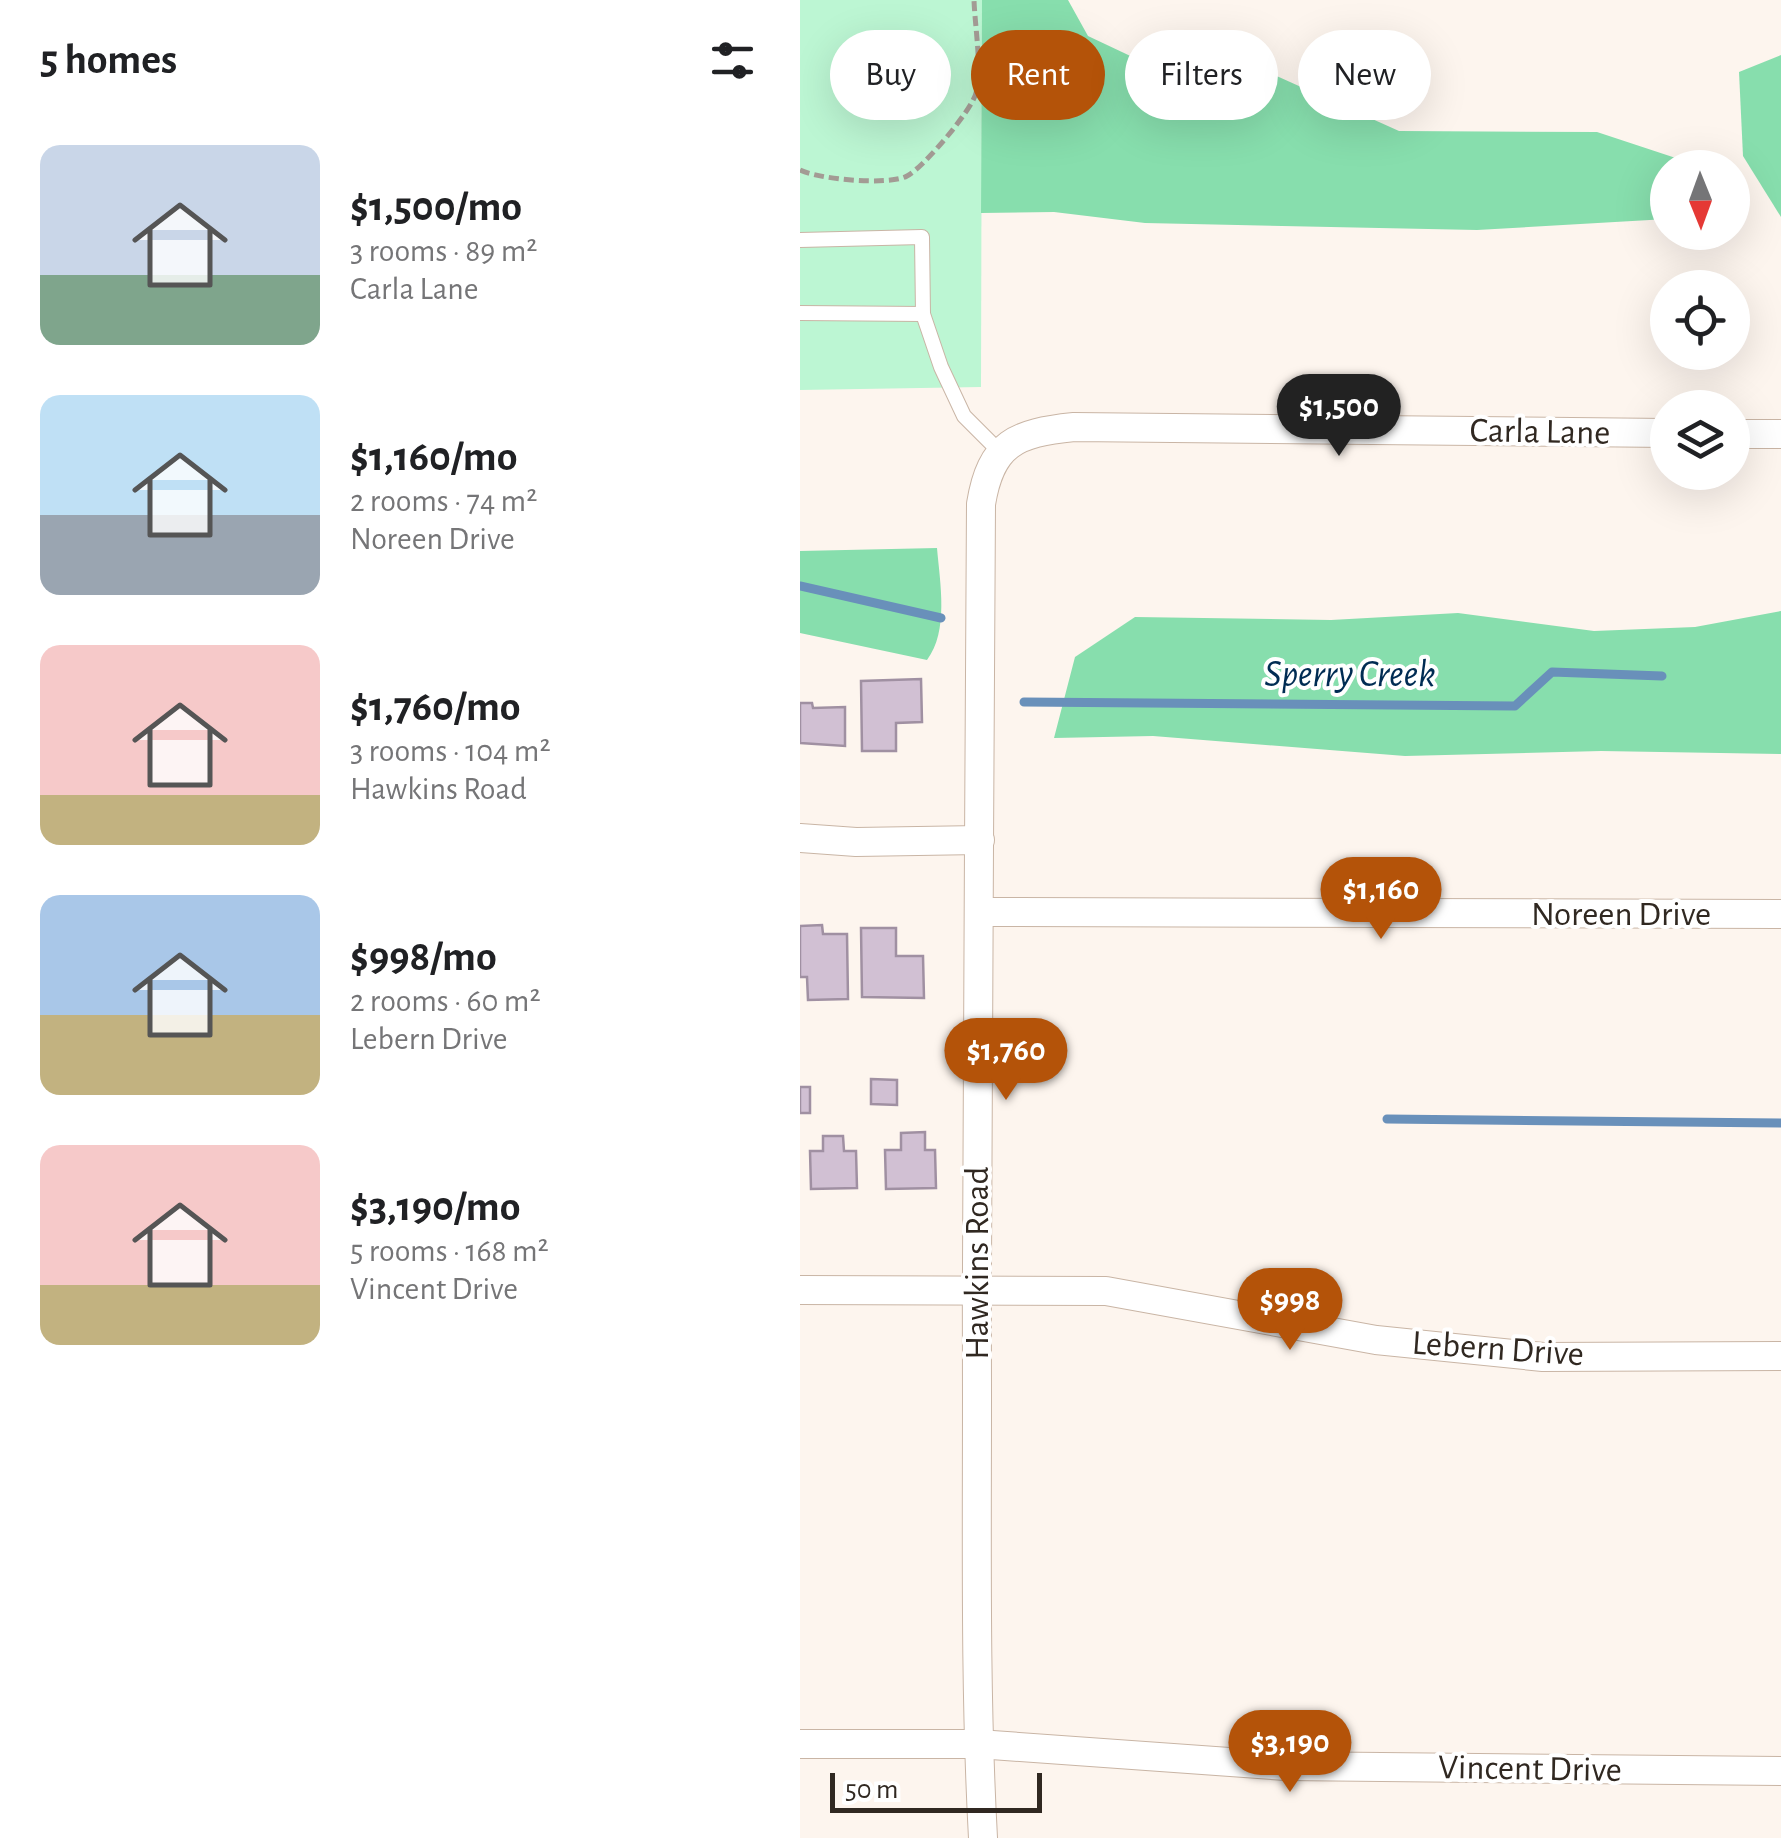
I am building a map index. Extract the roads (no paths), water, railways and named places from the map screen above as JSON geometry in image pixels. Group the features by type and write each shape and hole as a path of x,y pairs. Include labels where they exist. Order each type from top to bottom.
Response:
{"street":[{"name":"Carla Lane","path":"999,452 1040,430 1074,427 1650,433"},
{"path":"1750,434 1781,434"},
{"name":"Hawkins Road","path":"984,1838 978,1744 976,1290 981,504 986,476 999,452"},
{"path":"800,838 856,842 980,840"},
{"name":"Noreen Drive","path":"981,912 1781,914"},
{"name":"Lebern Drive","path":"800,1290 1106,1291 1376,1340 1543,1357 1781,1356"},
{"name":"Vincent Drive","path":"800,1744 978,1744 1286,1766 1781,1771"}],"lane":[{"path":"800,240 922,237 922,314 941,368 964,416 999,452"},
{"path":"800,314 922,314"}],"waterway":[{"name":"Sperry Creek","path":"800,586 941,618"},
{"name":"Sperry Creek","path":"1024,702 1515,706 1552,672 1662,676"},
{"path":"1387,1119 1781,1123"}]}
